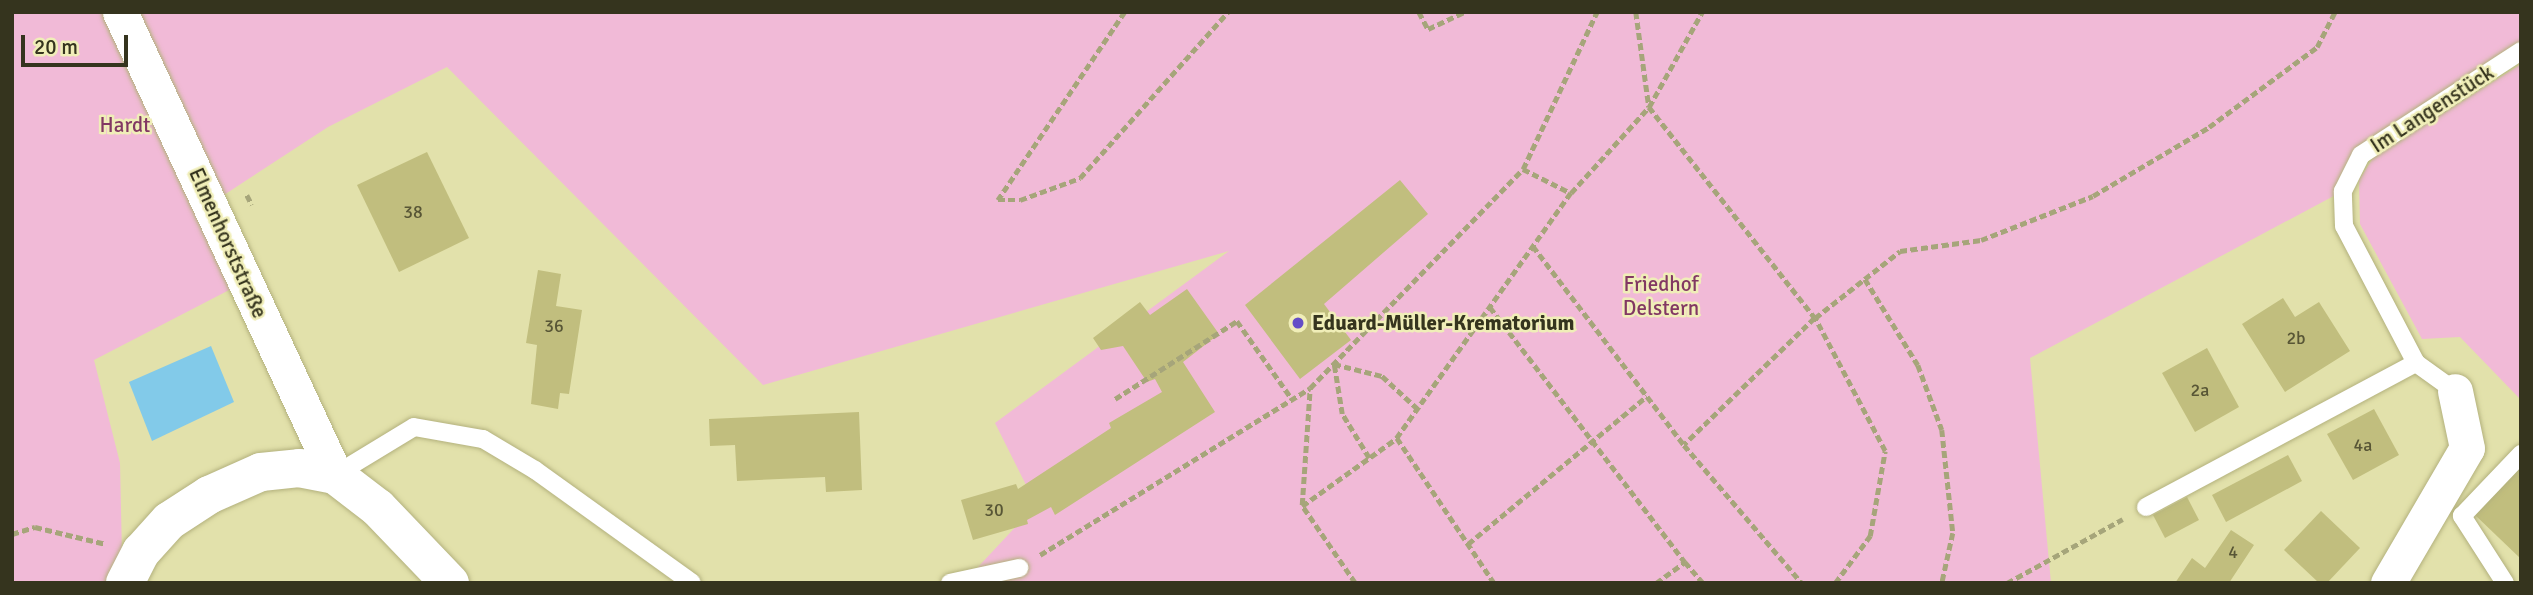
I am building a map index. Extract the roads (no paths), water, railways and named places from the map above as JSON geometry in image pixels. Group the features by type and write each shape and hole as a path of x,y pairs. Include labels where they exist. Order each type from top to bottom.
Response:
{"street":[{"name":"Elmenhorststraße","path":"120,12 335,475"},
{"name":"Im Langenstück","path":"2388,583 2467,449 2455,391"},
{"path":"133,567 170,521 209,495 261,472 299,468 335,475 377,508 450,583"}],"lane":[{"name":"Im Langenstück","path":"2455,391 2416,363 2344,226 2343,191 2361,155 2521,51"},
{"path":"2146,507 2416,363"},
{"path":"335,475 414,427 483,439 692,583"},
{"path":"2505,583 2462,516 2521,454"},
{"path":"950,583 1019,568"}],"water":[{"path":"211,346 234,402 152,441 129,382"}],"place":[{"name":"Eduard-Müller-Krematorium","path":"1298,323"}],"park label":[{"name":"Hardt","path":"125,125"},
{"name":"Friedhof Delstern","path":"1661,296"}]}
